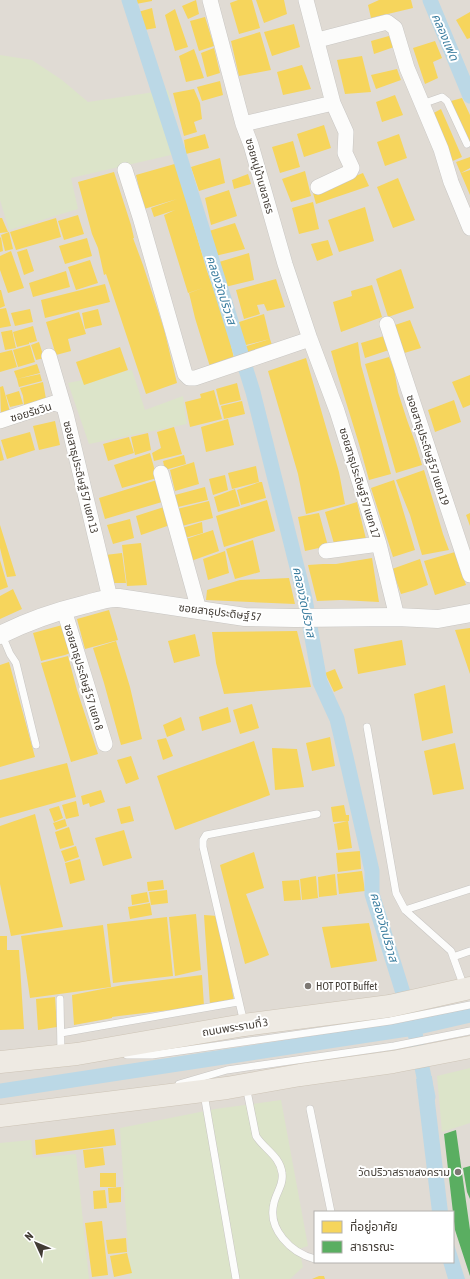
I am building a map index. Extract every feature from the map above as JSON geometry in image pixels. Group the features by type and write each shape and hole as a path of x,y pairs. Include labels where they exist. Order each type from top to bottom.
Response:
{"main road":[{"name":"ถนนพระรามที่ 3","path":"0,1062 69,1054 244,1025 390,1013 468,994"},
{"path":"0,1116 125,1101 246,1084 300,1075 419,1049 470,1047"}],"street":[{"name":"ซอยหมู่บ้านชลาธร","path":"210,0 243,124 251,145 285,264 312,345"},
{"path":"306,0 318,40 333,103 346,132 345,153 352,168 350,172 318,187"},
{"path":"318,40 387,22 395,28 407,68 441,150 470,228"},
{"path":"243,124 333,103"},
{"path":"125,170 185,374 189,378 195,378 251,360 312,345"},
{"name":"ซอยสาธุประดิษฐ์ 57 แยก 19","path":"387,324 470,575"},
{"name":"ซอยสาธุประดิษฐ์ 57 แยก 17","path":"312,345 337,411 379,544 397,618"},
{"name":"ซอยสาธุประดิษฐ์ 57 แยก 13","path":"49,356 89,508 110,598"},
{"name":"ซอยรัชวิน","path":"0,421 54,403 63,406"},
{"path":"161,473 199,610"},
{"path":"326,551 379,544"},
{"name":"ซอยสาธุประดิษฐ์ 57","path":"1,635 24,623 64,610 110,598 119,598 245,617 438,619 470,613"},
{"name":"ซอยสาธุประดิษฐ์ 57 แยก 8","path":"64,610 105,744"}],"lane":[{"path":"422,104 442,97 448,102 467,144"},
{"path":"1,635 16,663 36,744"},
{"path":"366,727 396,893 405,910 451,951 468,994"},
{"path":"244,1025 203,847 203,840 206,835 317,814"},
{"path":"405,910 470,889"},
{"path":"453,956 470,951"},
{"path":"60,999 61,1032 69,1054 152,1055 390,1013"},
{"path":"61,1032 238,1002"},
{"path":"125,1101 227,1070 419,1049 470,1031"},
{"path":"246,1084 256,1136 277,1161 282,1173 282,1183 273,1208 275,1225 278,1232 288,1244 314,1258"},
{"path":"203,1090 236,1279"},
{"path":"310,1110 331,1211"}],"shaded area":[{"path":"0,0 470,0 470,1279 0,1279"}],"green space":[{"path":"0,55 32,60 62,80 88,102 168,90 184,152 71,178 78,209 9,230 0,200"},
{"path":"132,370 145,410 183,396 187,424 89,444 68,383"},
{"path":"470,1068 470,1123 442,1132 437,1076"},
{"path":"281,1100 308,1246 299,1249 303,1267 290,1279 130,1279 120,1128 215,1109"},
{"path":"31,1140 33,1158 76,1154 89,1279 0,1279 0,1143"}],"water":[{"path":"432,1076 448,1211 432,1211 416,1079"},
{"path":"454,1244 465,1279 448,1279 443,1263 454,1263"}],"building: ที่อยู่อาศัย":[{"path":"134,0 152,0 152,1 136,4"},
{"path":"196,0 199,14 188,19 182,6"},
{"path":"238,0 252,0 260,28 239,34 230,3"},
{"path":"256,0 284,0 287,14 264,23"},
{"path":"379,0 411,0 413,8 371,18 368,5"},
{"path":"152,8 156,28 144,30 138,12"},
{"path":"175,9 188,47 175,51 165,15"},
{"path":"470,12 470,38 467,39 456,20"},
{"path":"205,17 214,46 199,51 190,21"},
{"path":"294,24 300,47 272,56 264,32"},
{"path":"260,32 271,70 239,76 231,41"},
{"path":"389,36 394,47 374,54 371,41"},
{"path":"435,41 442,58 433,62 438,78 425,84 413,48"},
{"path":"214,48 220,73 207,77 201,53"},
{"path":"194,49 204,78 186,82 179,56"},
{"path":"362,56 371,92 345,94 337,60"},
{"path":"302,65 311,89 283,95 277,72"},
{"path":"397,69 401,80 376,89 371,75"},
{"path":"220,81 223,95 202,101 197,87"},
{"path":"194,89 200,103 202,119 194,122 197,132 184,136 173,93"},
{"path":"395,95 403,115 382,122 376,102"},
{"path":"462,98 470,115 470,146 451,101"},
{"path":"441,109 462,157 448,163 430,115"},
{"path":"324,125 331,148 304,157 297,134"},
{"path":"205,134 209,148 186,154 184,140"},
{"path":"399,134 407,158 385,166 377,142"},
{"path":"293,141 300,167 280,173 272,147"},
{"path":"470,157 470,168 461,173 470,170 470,195 456,162"},
{"path":"220,158 225,183 199,191 191,167"},
{"path":"178,163 190,194 186,196 188,206 207,271 226,323 235,363 211,370 189,293 203,288 188,293 164,215 175,210 154,217 151,208 177,199 144,209 136,175"},
{"path":"305,171 311,196 291,202 282,179"},
{"path":"114,172 131,225 133,238 164,329 177,383 146,394 106,274 104,275 98,248 92,234 78,182"},
{"path":"363,173 369,186 316,204 313,193"},
{"path":"248,174 251,184 234,189 232,180"},
{"path":"398,178 415,220 393,228 377,187"},
{"path":"229,190 237,216 211,225 205,198"},
{"path":"313,202 319,229 299,234 292,208"},
{"path":"365,207 374,241 339,252 328,220"},
{"path":"78,215 84,234 64,240 58,221"},
{"path":"0,218 2,218 8,232 0,233"},
{"path":"56,218 61,237 16,250 10,232"},
{"path":"235,223 245,249 215,256 209,231"},
{"path":"9,232 13,249 5,251 1,235"},
{"path":"1,237 3,251 0,252 0,238"},
{"path":"87,238 92,256 65,264 59,246"},
{"path":"328,240 333,255 317,261 311,244"},
{"path":"27,249 34,271 24,275 17,252"},
{"path":"11,251 24,288 8,293 0,270 0,256"},
{"path":"249,253 254,280 225,287 219,262"},
{"path":"90,260 98,283 76,290 68,267"},
{"path":"401,269 414,308 388,317 376,279"},
{"path":"66,271 70,287 33,297 29,283"},
{"path":"276,279 285,307 267,311 264,304 257,305 260,314 244,319 236,290"},
{"path":"105,284 110,302 45,318 41,300"},
{"path":"372,285 382,317 341,332 333,302 352,296 351,291"},
{"path":"0,290 5,306 0,308"},
{"path":"6,308 11,326 0,328 0,309"},
{"path":"30,309 33,322 15,326 11,313"},
{"path":"98,309 102,325 85,329 82,313"},
{"path":"79,312 86,334 68,339 71,351 56,355 46,322"},
{"path":"264,314 270,339 242,346 236,323"},
{"path":"410,320 421,348 401,354 392,326"},
{"path":"33,326 37,341 29,342 29,344 17,347 13,332"},
{"path":"12,330 16,348 5,350 1,332"},
{"path":"384,336 389,350 365,358 361,343"},
{"path":"270,339 274,351 246,359 243,347"},
{"path":"39,342 44,358 36,360 31,345"},
{"path":"358,342 361,365 391,474 369,480 331,351"},
{"path":"30,345 35,362 18,367 13,350"},
{"path":"120,347 128,370 84,385 76,362"},
{"path":"12,350 17,367 0,372 0,353"},
{"path":"389,357 394,369 398,392 422,465 396,473 365,364"},
{"path":"306,358 339,472 345,504 306,514 298,474 268,371"},
{"path":"37,364 40,373 17,379 14,371"},
{"path":"40,374 42,381 19,387 17,379"},
{"path":"470,375 470,405 463,408 452,382"},
{"path":"43,382 46,399 25,412 23,396 20,388"},
{"path":"237,383 241,400 220,405 216,389"},
{"path":"3,386 10,412 1,414 0,387"},
{"path":"214,390 222,419 190,427 185,402 201,398 200,394"},
{"path":"19,391 23,404 10,407 6,395"},
{"path":"454,400 461,422 435,432 428,410"},
{"path":"242,401 245,414 224,419 221,406"},
{"path":"228,419 234,445 206,452 201,427"},
{"path":"55,421 60,445 39,450 33,426"},
{"path":"174,427 182,454 154,461 152,453 161,448 157,432"},
{"path":"30,432 35,450 7,459 1,440"},
{"path":"148,433 151,450 135,455 131,437"},
{"path":"129,437 134,453 108,461 103,444"},
{"path":"0,445 4,460 0,461"},
{"path":"150,453 157,478 122,488 114,465"},
{"path":"184,455 186,464 165,470 163,461"},
{"path":"194,462 199,484 175,491 170,470"},
{"path":"256,466 259,482 232,489 228,473"},
{"path":"424,470 449,550 422,555 410,515 396,480"},
{"path":"225,475 228,490 213,495 209,479"},
{"path":"157,480 162,502 105,519 99,498"},
{"path":"394,480 415,550 393,557 371,488"},
{"path":"262,482 266,498 241,505 237,490"},
{"path":"205,487 208,500 178,507 175,495"},
{"path":"235,489 240,506 218,512 214,497"},
{"path":"267,500 275,531 224,547 216,516"},
{"path":"209,501 213,518 182,526 177,509"},
{"path":"357,502 366,539 335,547 325,512"},
{"path":"167,506 173,524 141,535 136,516"},
{"path":"319,513 328,546 305,551 298,517"},
{"path":"470,513 470,526 466,515"},
{"path":"130,519 134,538 113,544 107,525"},
{"path":"202,522 203,533 185,538 182,528"},
{"path":"0,525 16,576 7,577 0,548"},
{"path":"213,530 219,551 191,561 186,539"},
{"path":"253,540 260,572 235,579 226,549"},
{"path":"141,543 147,585 127,586 122,545"},
{"path":"225,551 229,573 208,580 203,559"},
{"path":"455,552 466,585 435,595 424,561"},
{"path":"122,553 126,583 109,583 105,555"},
{"path":"372,558 379,602 341,600 317,601 308,565 336,564"},
{"path":"420,559 428,585 401,594 392,569"},
{"path":"0,560 8,587 0,590"},
{"path":"289,578 295,604 206,600 207,590 240,580"},
{"path":"13,589 22,609 0,619 0,596"},
{"path":"109,610 118,640 85,649 77,619"},
{"path":"66,624 73,652 41,661 33,633"},
{"path":"470,628 470,674 455,630"},
{"path":"297,631 311,687 224,694 216,663 212,632"},
{"path":"195,634 200,656 174,663 168,641"},
{"path":"402,640 406,665 358,674 354,649"},
{"path":"116,641 130,687 142,739 121,745 93,648"},
{"path":"68,656 77,690 98,754 71,762 41,663"},
{"path":"9,662 35,757 0,767 0,665"},
{"path":"335,669 343,688 334,692 325,673"},
{"path":"445,685 453,733 422,741 414,694"},
{"path":"252,704 259,728 240,734 233,710"},
{"path":"228,707 231,722 202,731 199,717"},
{"path":"181,717 185,730 167,737 163,725"},
{"path":"330,737 335,766 312,771 306,743"},
{"path":"166,738 173,756 163,760 157,740"},
{"path":"254,741 270,795 175,830 157,776"},
{"path":"455,743 464,789 433,795 424,751"},
{"path":"272,748 297,749 304,787 275,790"},
{"path":"131,756 139,779 126,784 117,760"},
{"path":"67,763 76,797 0,818 0,780"},
{"path":"101,790 105,802 90,807 89,803 83,805 81,796"},
{"path":"76,801 79,816 66,819 62,805"},
{"path":"344,805 346,815 349,815 349,821 333,822 331,807"},
{"path":"59,806 63,818 54,822 49,809"},
{"path":"130,806 134,821 121,824 117,809"},
{"path":"35,814 63,927 11,936 0,884 0,826"},
{"path":"65,819 67,826 56,830 53,823"},
{"path":"348,821 352,848 338,850 334,824"},
{"path":"69,827 74,845 60,849 55,832"},
{"path":"124,830 132,858 103,866 95,838"},
{"path":"76,846 79,857 65,862 61,851"},
{"path":"360,851 361,869 338,872 336,853"},
{"path":"254,852 264,888 246,894 269,955 245,964 220,865"},
{"path":"80,859 85,880 70,884 65,863"},
{"path":"362,871 365,891 339,894 337,874"},
{"path":"335,874 337,895 319,897 318,877"},
{"path":"316,876 318,898 302,900 300,879"},
{"path":"163,880 164,889 148,891 147,882"},
{"path":"299,880 301,900 284,901 282,881"},
{"path":"167,890 168,903 151,905 149,892"},
{"path":"147,892 149,902 132,905 131,895"},
{"path":"150,903 152,915 130,919 128,907"},
{"path":"196,914 201,970 175,976 169,917"},
{"path":"204,915 218,916 234,1001 210,1005"},
{"path":"167,917 173,976 113,983 107,924"},
{"path":"369,923 377,961 331,968 322,927"},
{"path":"103,925 111,987 30,998 21,936"},
{"path":"0,936 7,936 7,950 19,950 24,1029 0,1030"},
{"path":"202,975 204,1006 112,1017 74,1025 72,995 123,985"},
{"path":"55,997 57,1027 38,1030 36,999"},
{"path":"114,1129 116,1145 36,1155 35,1140"},
{"path":"103,1148 105,1165 85,1168 83,1150"},
{"path":"100,1173 116,1173 116,1187 100,1187"},
{"path":"121,1187 121,1202 109,1203 108,1188"},
{"path":"105,1190 107,1208 94,1209 93,1191"},
{"path":"102,1221 108,1275 92,1277 85,1223"},
{"path":"126,1238 127,1252 108,1254 106,1240"},
{"path":"127,1253 132,1273 114,1277 110,1256"},
{"path":"319,1276 324,1276 325,1279 312,1279"}],"building: สาธารณะ":[{"name":"วัดปริวาสราชสงคราม","path":"456,1130 470,1230 470,1276 455,1230 444,1134"},
{"path":"470,1166 470,1199 467,1192 463,1168"}],"waterway":[{"name":"คลองวัดปริวาส","path":"129,0 253,392 305,599 320,682 337,719 372,871 372,894 414,1028 428,1097"},
{"name":"คลองแฟด","path":"430,0 470,96"},
{"path":"0,1091 414,1028 470,1015"}],"place":[{"name":"HOT POT Buffet","path":"308,986"},
{"name":"วัดปริวาสราชสงคราม","path":"458,1172"}]}
